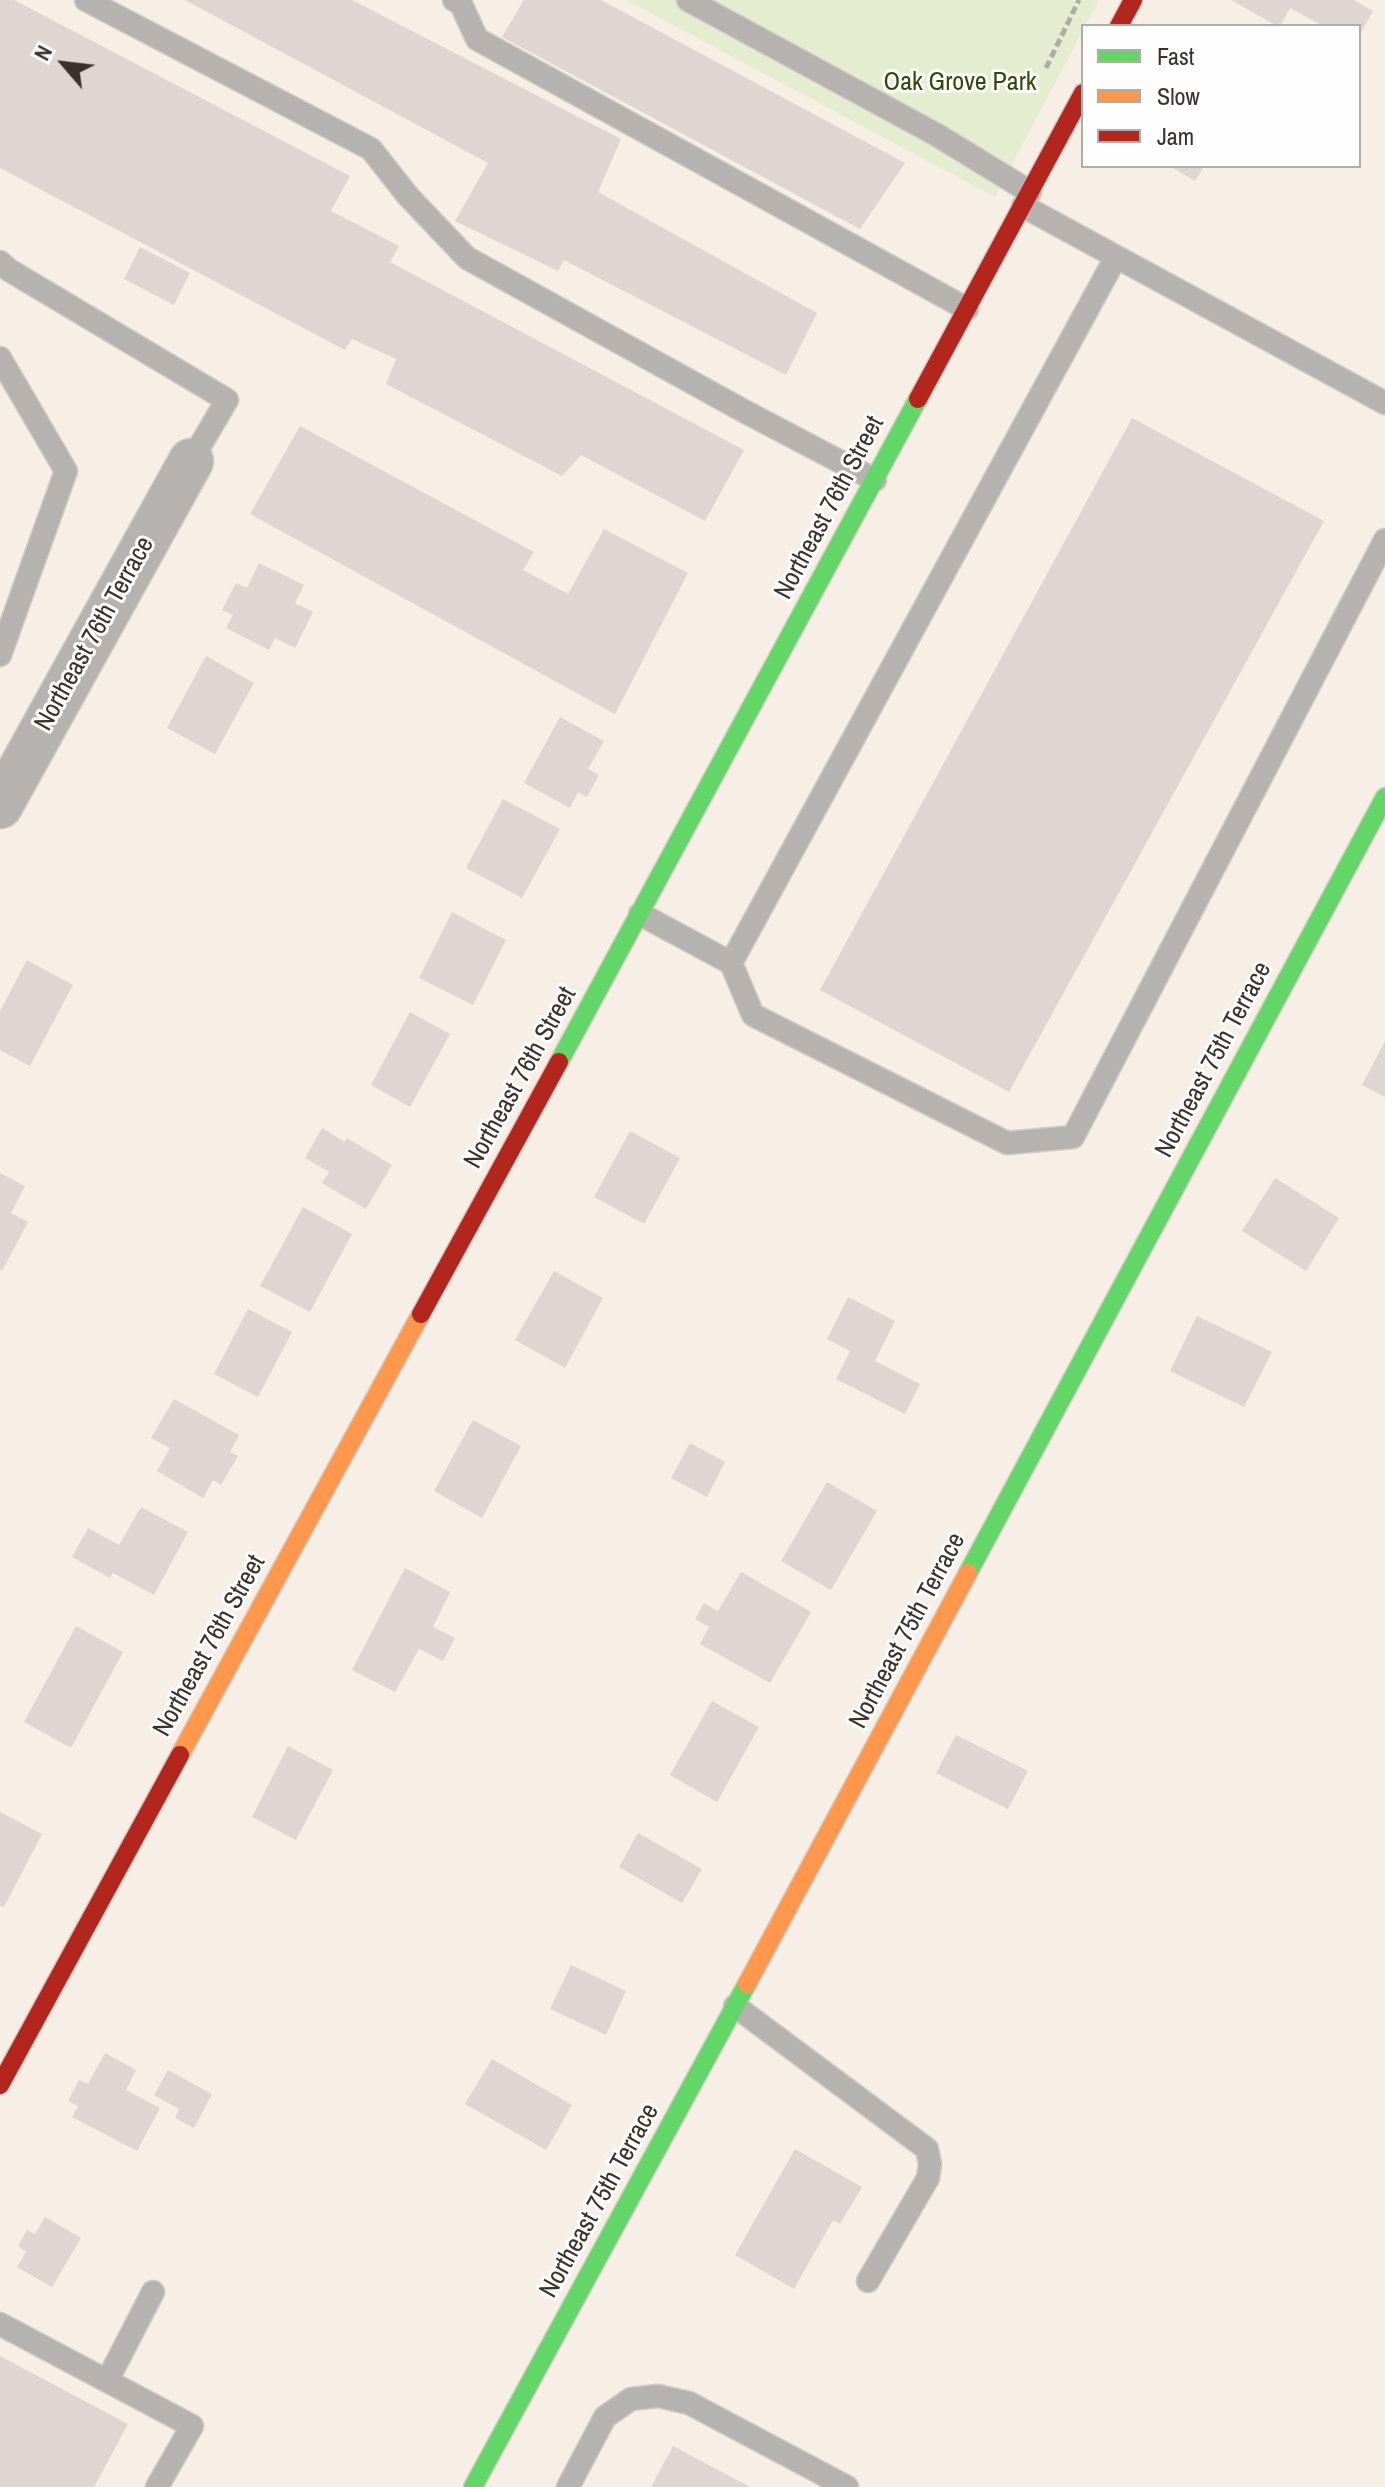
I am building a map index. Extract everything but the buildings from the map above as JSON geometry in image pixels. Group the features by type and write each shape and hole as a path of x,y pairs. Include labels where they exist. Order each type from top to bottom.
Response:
{"street":[{"path":"1120,24 1133,0"},
{"name":"Northeast 76th Street","path":"0,2085 640,914 1081,97"},
{"name":"Northeast 76th Terrace","path":"0,806 191,461"},
{"name":"Northeast 75th Terrace","path":"473,2487 1385,797"}],"lane":[{"path":"86,0 371,149 408,196 467,258 875,480"},
{"path":"454,0 461,4 477,39 967,309"},
{"path":"688,0 937,135 1026,199 1116,257 1385,403"},
{"path":"731,963 1116,257"},
{"path":"0,262 227,400 191,461"},
{"path":"0,358 66,471 0,655"},
{"path":"640,914 731,963 753,1015 1007,1143 1073,1137 1385,540"},
{"path":"735,2006 927,2149 930,2164 928,2178 868,2281"},
{"path":"0,2033 21,2045"},
{"path":"107,2381 153,2292"},
{"path":"0,2324 192,2426 157,2487"},
{"path":"568,2487 605,2417 631,2399 658,2396 689,2403 847,2487"}],"green space":[{"name":"Oak Grove Park","path":"626,0 1099,0 1086,24 1081,24 1081,34 995,197"}],"traffic: fast":[{"path":"559,1062 918,399"},
{"path":"968,1573 1385,797"},
{"path":"473,2487 747,1984"}],"traffic: slow":[{"path":"180,1755 421,1314"},
{"path":"747,1984 968,1573"}],"traffic: jam":[{"path":"1120,24 1133,0"},
{"path":"918,399 1081,97"},
{"path":"421,1314 559,1062"},
{"path":"0,2085 180,1755"}]}
